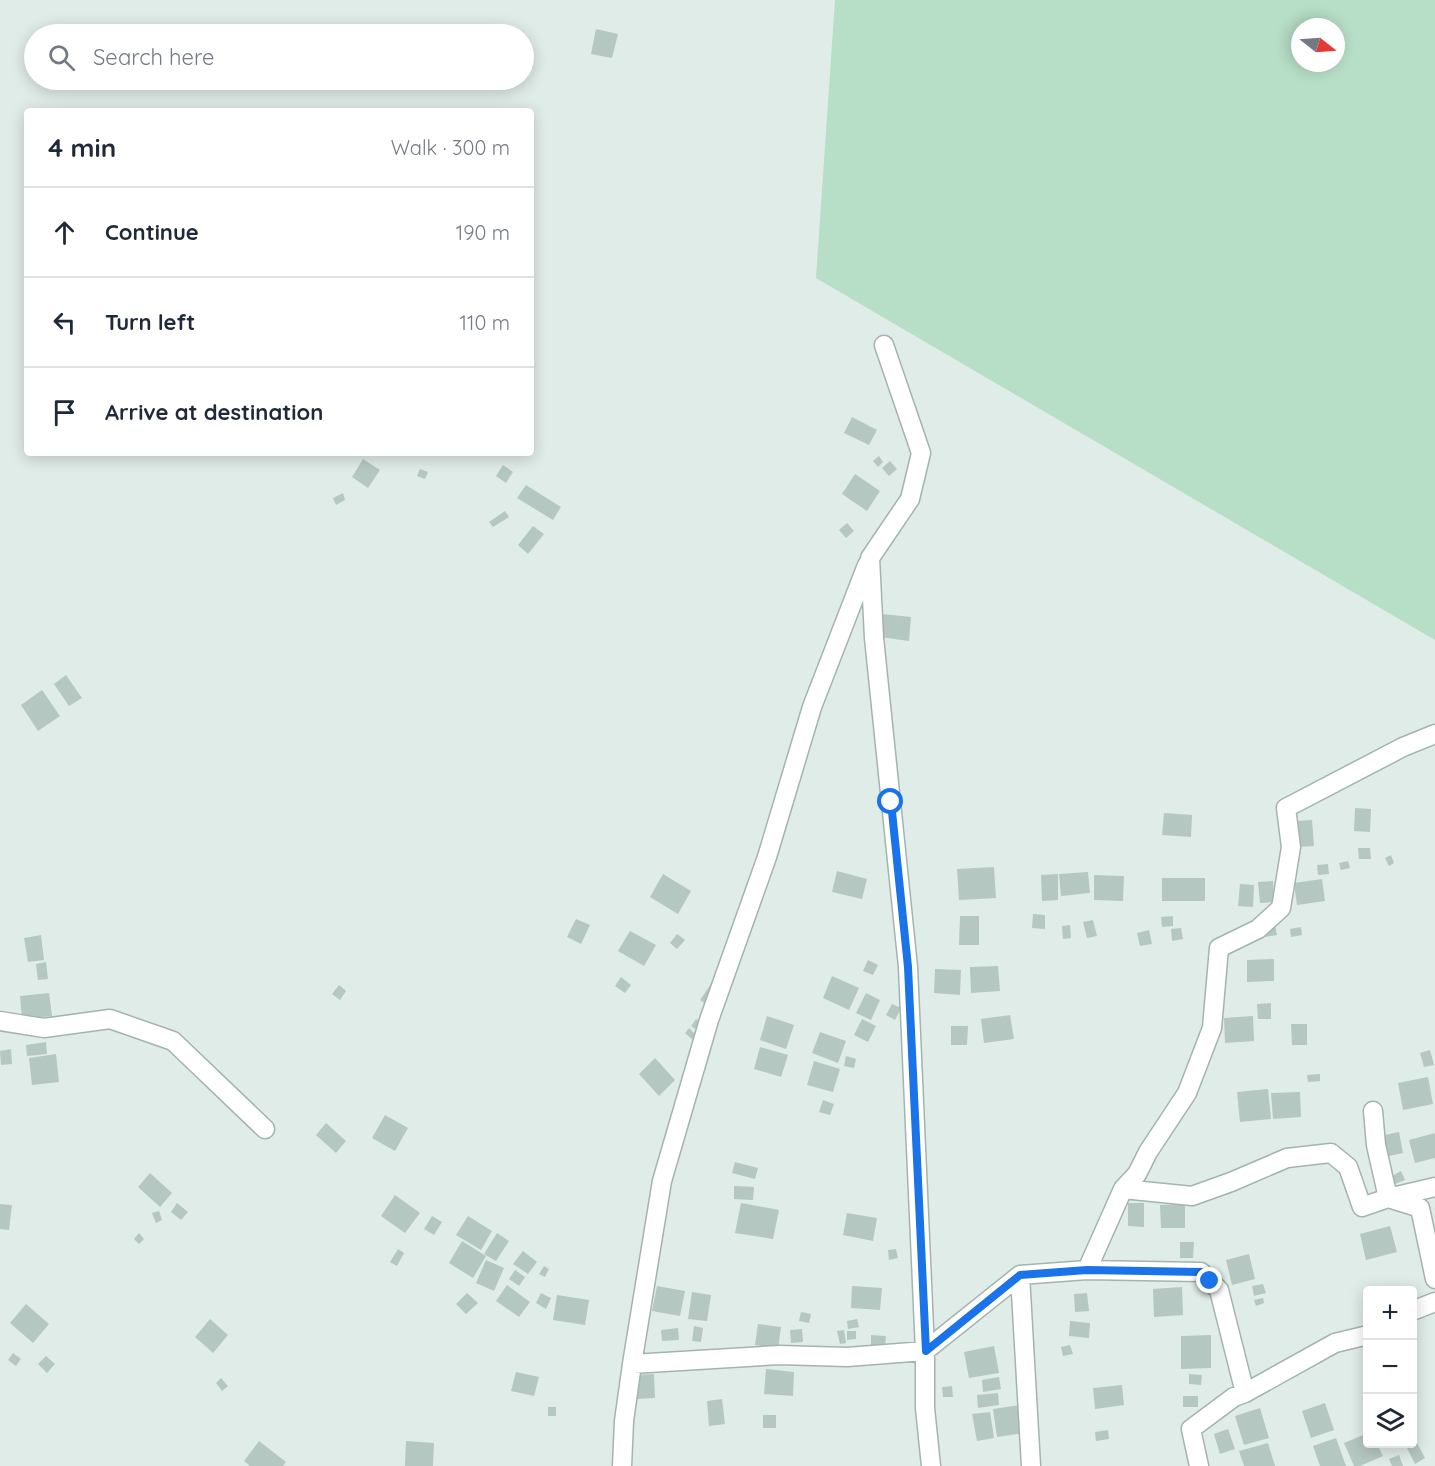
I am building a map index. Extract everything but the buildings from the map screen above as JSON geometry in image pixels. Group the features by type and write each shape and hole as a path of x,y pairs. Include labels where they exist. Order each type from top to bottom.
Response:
{"street":[{"path":"622,1466 624,1421 632,1364 662,1181 709,1020 766,857 812,707 870,558 910,499 921,453 884,345"},
{"path":"870,558 874,638 908,967 926,1351 925,1408 931,1466"},
{"path":"1087,1270 1123,1190 1137,1174 1148,1152 1187,1093 1212,1028 1219,948 1258,929 1281,908 1291,847 1286,807 1403,747 1435,734"},
{"path":"0,1021 44,1028 110,1019 173,1041 265,1129"},
{"path":"1373,1111 1376,1145 1388,1198"},
{"path":"1123,1190 1192,1196 1287,1158 1331,1154 1348,1167 1362,1207 1388,1198 1435,1187"},
{"path":"1388,1198 1420,1208 1435,1279"},
{"path":"632,1364 779,1355 847,1357 926,1351 1020,1275 1087,1270 1201,1272 1219,1290 1245,1393"},
{"path":"1020,1275 1030,1466"},
{"path":"1417,1309 1435,1302"},
{"path":"1199,1466 1191,1429 1233,1397 1245,1393 1335,1343 1363,1336"}],"green space":[{"path":"835,0 1435,0 1435,640 816,278"}],"route":[{"path":"891,802 908,967 926,1351 1020,1275 1087,1270 1138,1270 1201,1272 1210,1281"}]}
